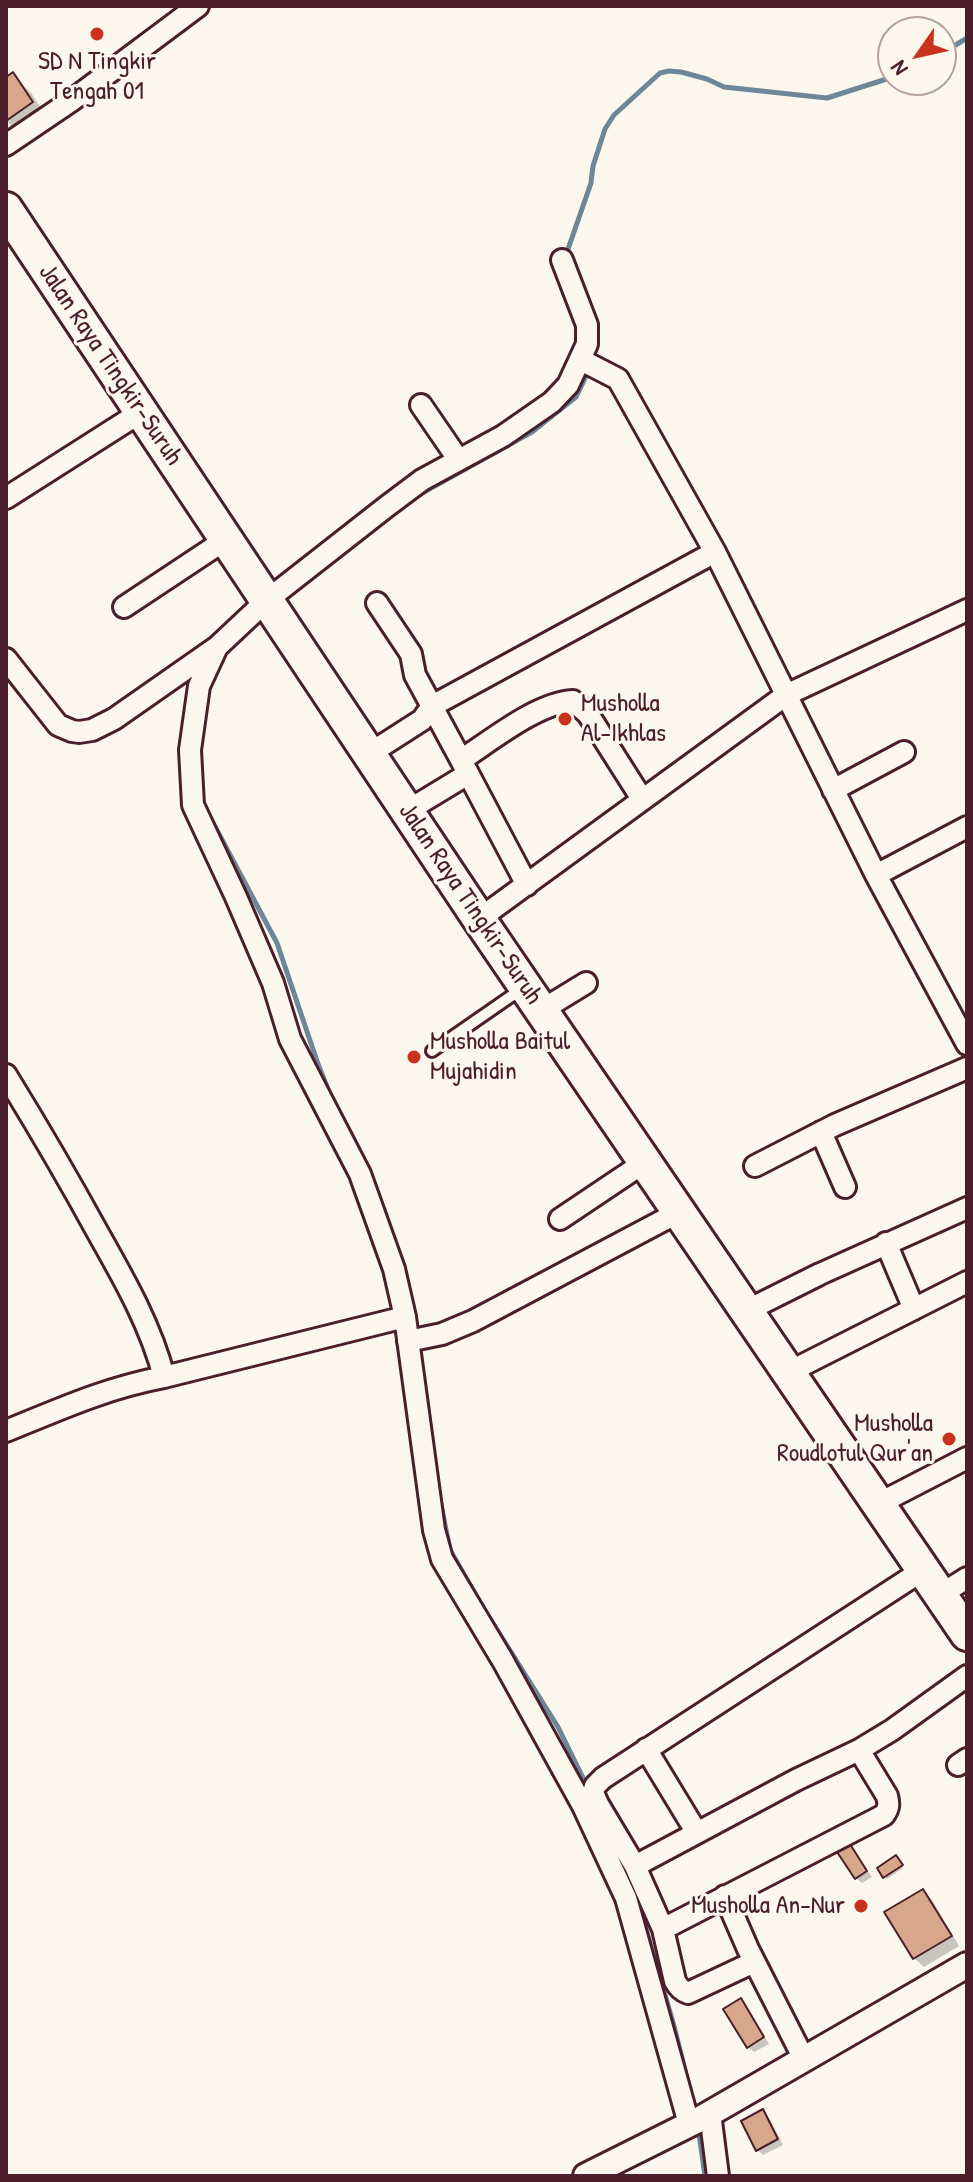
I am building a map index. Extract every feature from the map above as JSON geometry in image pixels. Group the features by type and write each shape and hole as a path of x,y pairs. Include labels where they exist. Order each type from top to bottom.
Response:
{"main road":[{"name":"Jalan Raya Tingkir-Suruh","path":"6,209 479,919 746,1311 878,1504 944,1581 967,1634"}],"street":[{"path":"6,145 71,101 198,6"},
{"path":"6,659 58,725 79,732 92,730 114,719 217,647 410,489 458,459 492,443 552,402 568,385 587,344 587,325 562,260"},
{"path":"581,360 618,379 715,552 876,875 965,1036"},
{"path":"421,405 458,459"},
{"path":"6,498 141,412"},
{"path":"124,607 225,540"},
{"path":"369,754 422,720 432,706 715,552"},
{"path":"377,603 411,654 415,675 527,885"},
{"path":"479,919 786,695 967,610"},
{"path":"217,647 199,686 190,750 193,805 273,983 290,1039 360,1174 394,1269 405,1317 415,1340 434,1530 442,1559 636,1895 663,1929 678,1987 688,1993 754,1962"},
{"path":"407,811 539,710 558,702 573,701 588,714 642,799"},
{"path":"833,790 904,752"},
{"path":"876,875 967,827"},
{"path":"534,998 586,983"},
{"path":"755,1166 821,1132 967,1068"},
{"path":"6,1075 47,1140 117,1268 143,1318 164,1377"},
{"path":"821,1132 845,1187"},
{"path":"560,1219 645,1162"},
{"path":"746,1311 886,1243 967,1208"},
{"path":"415,1340 442,1334 473,1321 679,1212"},
{"path":"886,1243 914,1309"},
{"path":"789,1372 967,1282"},
{"path":"6,1431 90,1396 137,1382 405,1317"},
{"path":"878,1504 967,1458"},
{"path":"718,2176 636,1895 635,1866 593,1793 595,1786 646,1749 944,1581"},
{"path":"635,1866 859,1750 967,1676"},
{"path":"646,1749 697,1833"},
{"path":"663,1929 876,1820 888,1810 887,1796 859,1750"},
{"path":"725,1896 754,1962 804,2059"},
{"path":"586,2176 699,2119 967,1965"}],"lane":[{"path":"432,1051 534,998"}],"building":[{"path":"13,72 33,102 6,121 6,77"},
{"path":"850,1844 867,1871 855,1879 837,1852"},
{"path":"896,1855 903,1865 883,1878 877,1868"},
{"path":"923,1889 952,1936 913,1959 884,1912"},
{"path":"741,1998 764,2037 747,2048 723,2009"},
{"path":"763,2109 778,2139 756,2151 741,2121"}],"waterway":[{"path":"957,44 967,38"},
{"path":"568,255 605,129 614,115 660,73 681,72 724,87 827,98 877,82"},
{"path":"415,497 532,432 576,397 588,372"},
{"path":"204,806 277,943 331,1097"},
{"path":"438,1489 450,1550 558,1727 588,1788"},
{"path":"633,1884 690,2090"},
{"path":"698,2127 705,2176"}],"place":[{"name":"SD N Tingkir Tengah 01","path":"97,34"},
{"name":"Musholla Al-Ikhlas","path":"565,719"},
{"name":"Musholla Baitul Mujahidin","path":"414,1057"},
{"name":"Musholla Roudlotul Qur'an","path":"949,1439"},
{"name":"Musholla An-Nur","path":"861,1906"}]}
